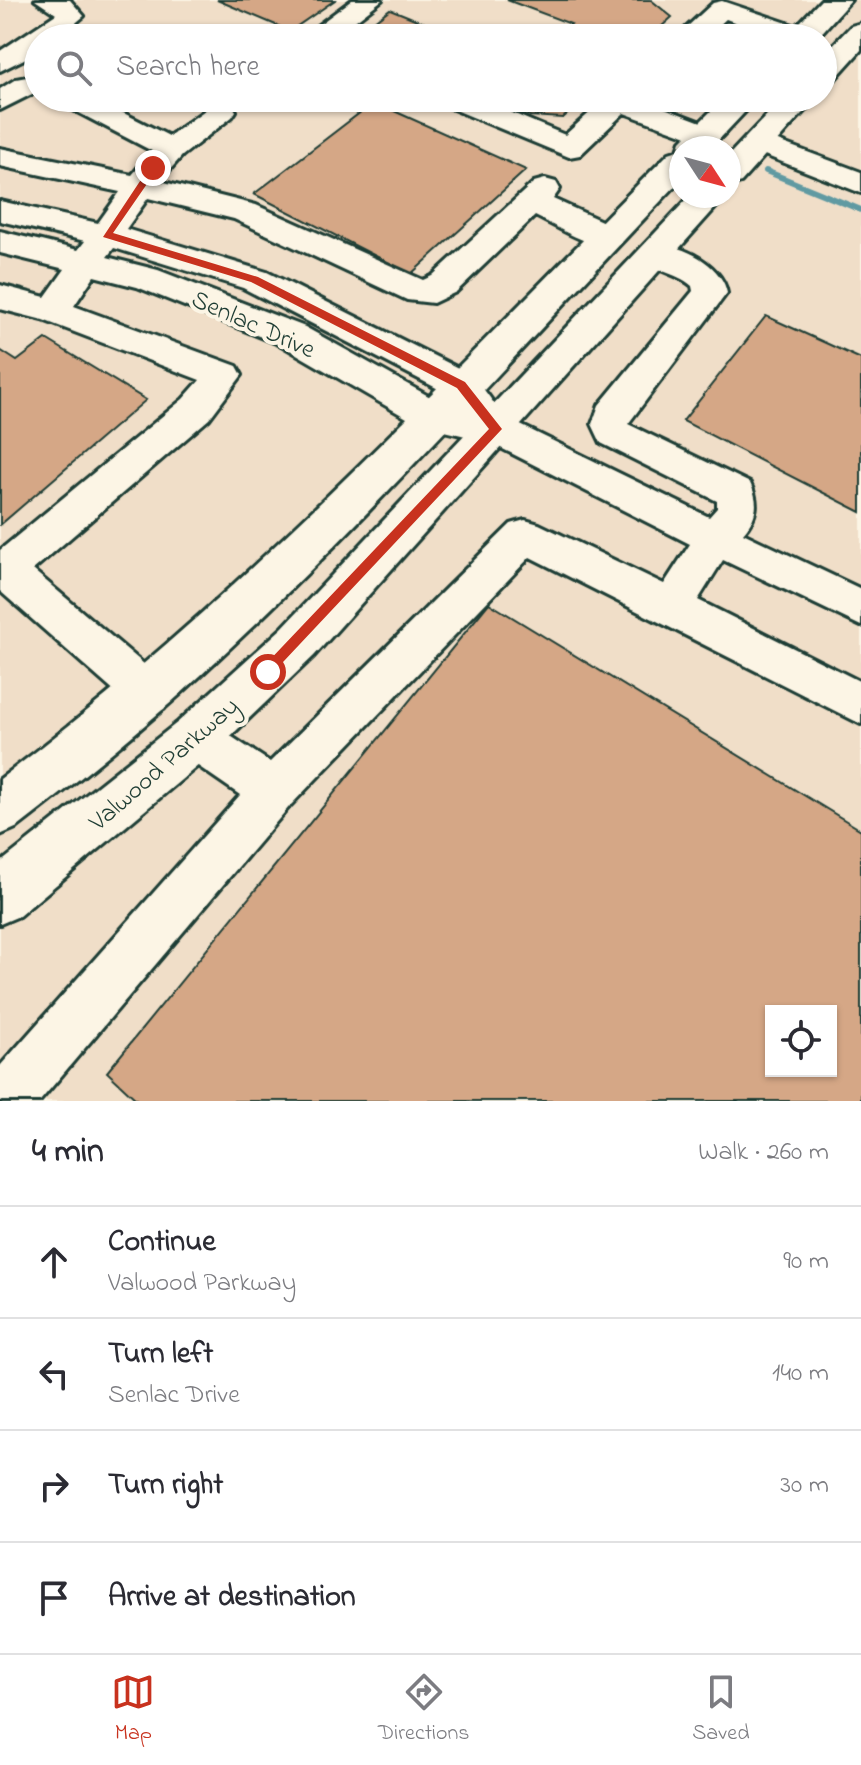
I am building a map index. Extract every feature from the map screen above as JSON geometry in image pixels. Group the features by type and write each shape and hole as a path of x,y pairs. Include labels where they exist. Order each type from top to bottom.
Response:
{"main road":[{"path":"813,24 837,0"},
{"path":"837,58 861,32"},
{"path":"705,136 728,112"},
{"path":"741,162 787,112"},
{"path":"741,141 759,143"},
{"path":"0,810 149,695 258,592 669,172"},
{"name":"Valwood Parkway","path":"0,897 195,738 298,642 698,208"},
{"path":"149,695 195,738"}],"street":[{"path":"48,0 64,7 71,16 60,24"},
{"path":"335,24 369,0"},
{"path":"700,24 717,3 768,24"},
{"path":"0,63 24,49"},
{"path":"0,101 24,86"},
{"path":"99,112 171,149"},
{"path":"53,311 141,186 171,149 221,112"},
{"path":"484,112 569,148 609,112"},
{"path":"650,112 705,136"},
{"path":"759,143 861,183"},
{"path":"0,157 227,207 281,226 419,292 433,291 444,284 538,196 606,236"},
{"name":"Senlac Drive","path":"0,211 97,248 199,297 447,400 554,461 861,608"},
{"name":"Senlac Drive","path":"0,242 97,248"},
{"path":"655,254 702,275 709,281 710,293 612,415 610,424 614,433 736,494 737,513 715,538 672,607"},
{"path":"0,297 53,311 224,375 196,409 3,572 149,695"},
{"path":"5,1101 273,791 525,536 861,704"},
{"path":"195,738 273,791"}],"shaded area":[{"path":"0,0 861,0 861,1101 0,1101"}],"building":[{"path":"217,0 335,0 300,24 274,24"},
{"path":"507,0 651,0 672,17 664,24 571,24"},
{"path":"390,9 427,24 370,24"},
{"path":"361,112 396,112 526,170 411,274 254,194"},
{"path":"520,112 570,112 563,118 530,116"},
{"path":"766,316 861,359 861,512 683,421"},
{"path":"46,339 146,400 0,525 0,350 17,361"},
{"path":"489,603 861,830 861,1101 138,1101 107,1072"}],"waterway":[{"path":"766,171 861,210"}],"route":[{"path":"153,168 106,235 255,280 461,385 496,429 268,672"}]}
